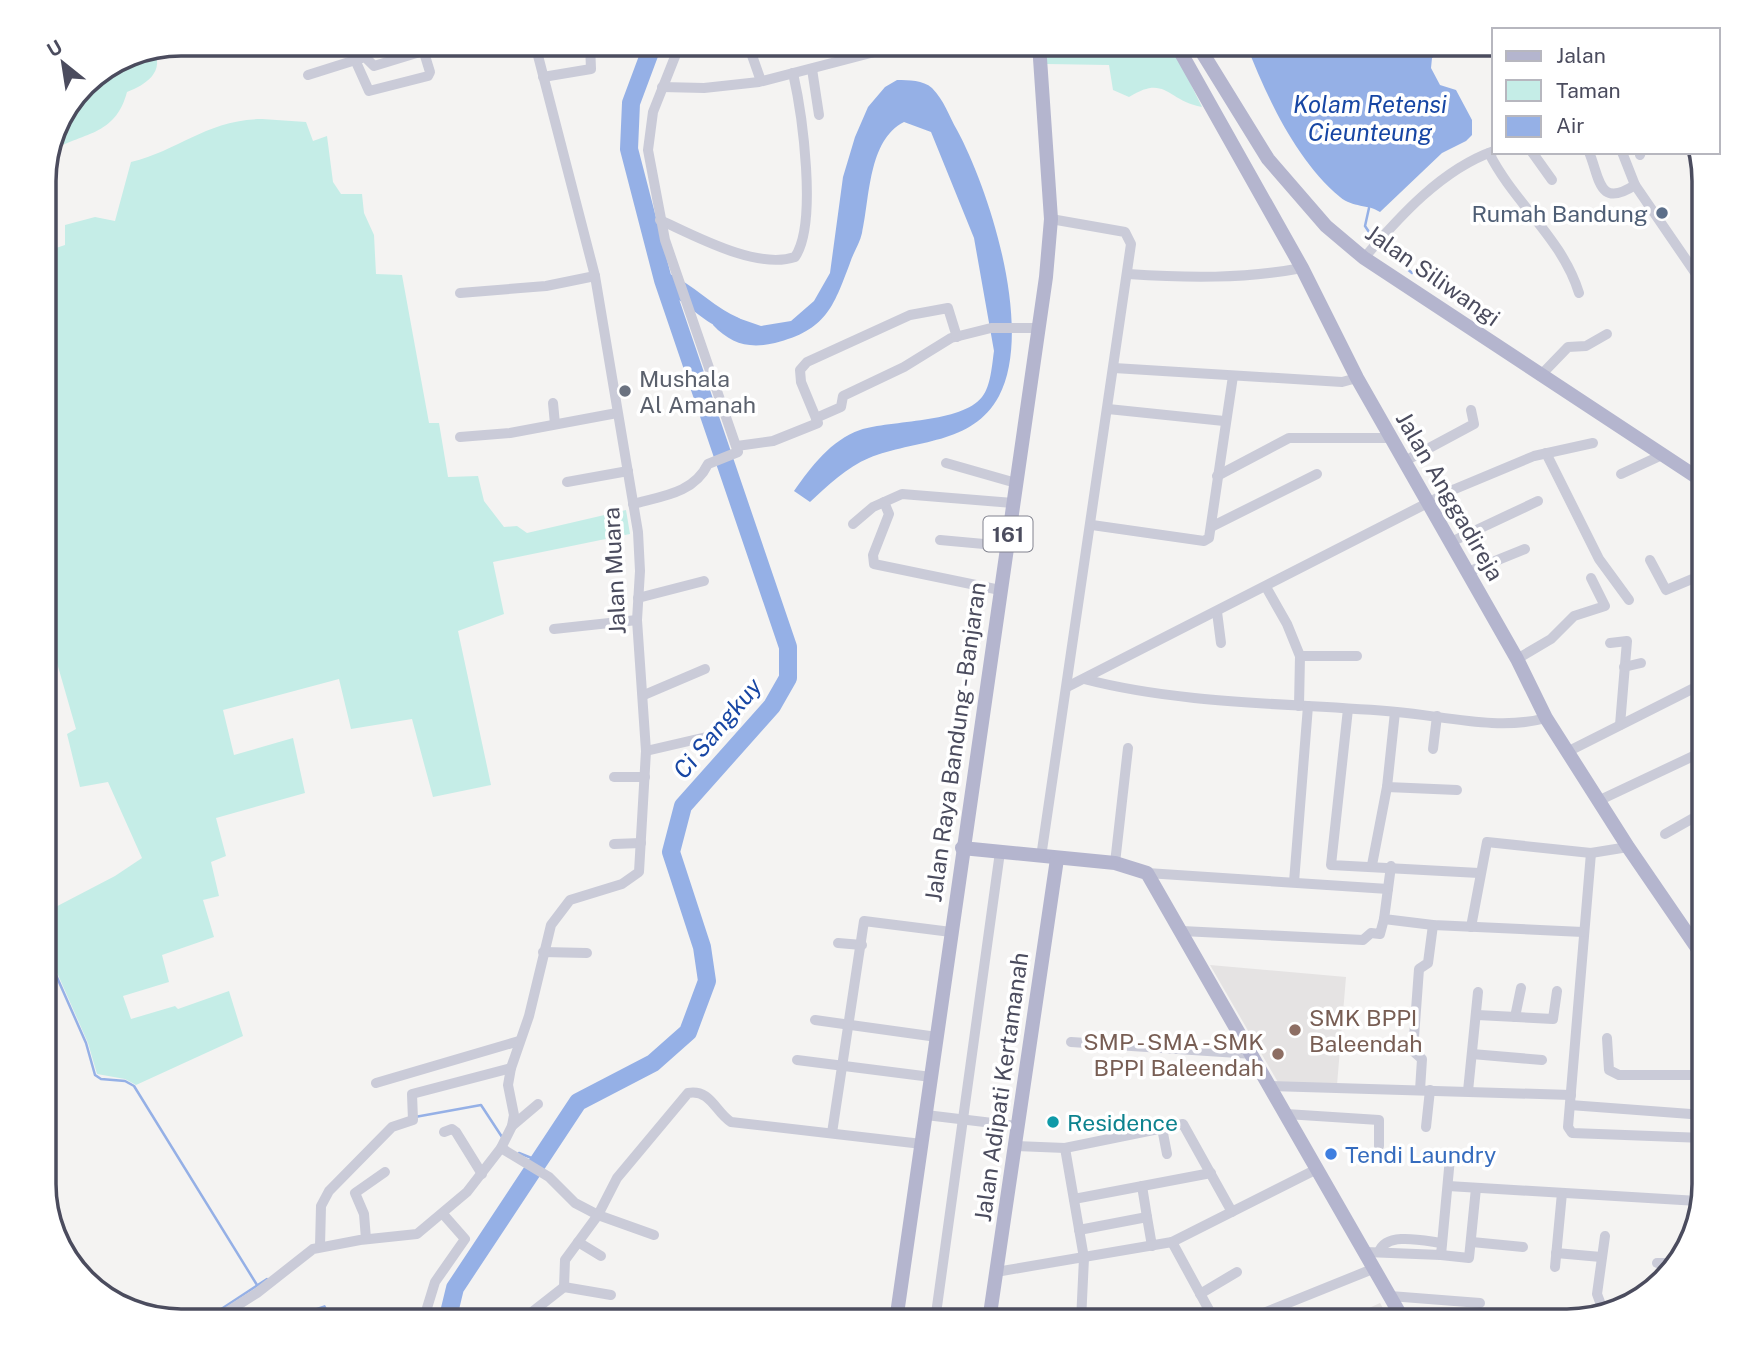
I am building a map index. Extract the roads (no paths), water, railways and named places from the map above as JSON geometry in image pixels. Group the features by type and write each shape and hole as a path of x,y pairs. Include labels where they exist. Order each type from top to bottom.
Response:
{"main road":[{"name":"Jalan Raya Bandung - Banjaran","path":"898,1309 1038,328 1051,219 1040,56"},
{"name":"Jalan Anggadireja","path":"1183,56 1302,268 1357,378 1517,659 1539,720 1569,751 1628,847 1692,940"},
{"name":"Jalan Siliwangi","path":"1204,56 1268,159 1326,226 1373,248 1540,376 1662,455 1692,471"},
{"path":"962,848 1115,863 1147,873 1317,1169 1372,1252 1374,1268 1397,1309"},
{"name":"Jalan Adipati Kertamanah","path":"991,1309 1057,859"}],"street":[{"path":"355,56 369,91 428,76 430,72 426,56"},
{"path":"308,75 365,57 374,66 400,56"},
{"name":"Jalan Muara","path":"539,56 595,276 639,541 637,620 646,751 639,872 631,880 570,900 551,925 543,952"},
{"path":"543,77 591,69 590,56"},
{"path":"675,56 653,112 648,150 660,220 736,450"},
{"path":"752,56 761,81"},
{"path":"662,87 724,87 761,81 860,56"},
{"path":"812,69 820,115"},
{"path":"660,220 735,252 776,260 795,257 800,250 806,218 802,114 793,73"},
{"path":"1373,248 1397,219 1464,164 1492,152"},
{"path":"1493,154 1503,180 1545,229 1573,275 1579,293"},
{"path":"1533,154 1552,180"},
{"path":"1590,154 1599,185 1608,192 1623,193 1636,185"},
{"path":"1623,154 1636,185 1692,268"},
{"path":"1041,857 1092,525 1131,244 1125,232 1051,219"},
{"path":"1128,274 1189,278 1259,275 1302,268"},
{"path":"460,293 546,286 595,276"},
{"path":"633,505 691,485 700,479 708,464 736,450 773,441 816,425 816,418 800,376 801,368 807,362 910,315 948,307 957,337"},
{"path":"816,418 841,407 843,396 957,337 991,328 1038,328"},
{"path":"1540,376 1568,347 1586,346 1607,334"},
{"path":"1114,368 1342,382 1357,378"},
{"path":"1092,525 1205,541 1211,536 1224,421 1233,376"},
{"path":"553,403 555,424"},
{"path":"1108,409 1224,421"},
{"path":"1405,461 1474,424 1471,411"},
{"path":"460,437 510,433 617,414"},
{"path":"1217,476 1289,438 1391,438"},
{"path":"1068,687 1455,489 1546,453 1593,443"},
{"path":"1546,453 1599,559 1629,600"},
{"path":"1621,474 1662,455"},
{"path":"946,463 1016,482"},
{"path":"567,482 628,471"},
{"path":"1213,526 1317,474"},
{"path":"853,524 884,502 906,494 1013,503"},
{"path":"1451,542 1538,501"},
{"path":"884,502 889,514 873,555 874,564 1000,590"},
{"path":"940,540 1006,546"},
{"path":"1468,572 1525,549"},
{"path":"1650,561 1666,590 1692,579"},
{"path":"1517,659 1551,639 1574,617 1605,606 1591,578"},
{"path":"638,597 704,581"},
{"path":"1266,587 1287,624 1300,656 1304,706 1294,881"},
{"path":"1217,612 1221,643"},
{"path":"554,629 637,620"},
{"path":"1610,643 1627,641 1620,725"},
{"path":"1300,656 1357,656"},
{"path":"1624,667 1641,663"},
{"path":"644,695 705,669"},
{"path":"1083,679 1129,691 1509,723 1539,720"},
{"path":"1569,751 1692,689"},
{"path":"1348,709 1331,864 1479,873"},
{"path":"1372,865 1387,787 1395,712"},
{"path":"1433,749 1437,716"},
{"path":"646,751 715,734"},
{"path":"1115,863 1128,748"},
{"path":"1600,800 1692,757"},
{"path":"614,777 645,777"},
{"path":"1387,787 1457,790"},
{"path":"1665,834 1692,819"},
{"path":"1471,927 1485,845 1490,841 1591,853 1628,847"},
{"path":"614,844 641,842"},
{"path":"937,1309 1000,852"},
{"path":"1591,853 1568,1128 1572,1133 1692,1138"},
{"path":"1182,931 1224,930 1363,940 1371,933 1380,934 1391,866"},
{"path":"1147,873 1388,889"},
{"path":"1384,919 1433,925 1584,932"},
{"path":"832,1133 866,920 951,932"},
{"path":"1426,1127 1422,1059 1413,1051 1419,969 1428,963 1433,925"},
{"path":"838,943 862,945"},
{"path":"230,1309 320,1245 417,1234 443,1214 505,1150 512,1126 512,1098 508,1086 510,1068 538,986 543,952 587,953"},
{"path":"1515,1017 1521,988"},
{"path":"1477,1015 1553,1019 1557,991"},
{"path":"1468,1091 1478,992"},
{"path":"815,1020 937,1037"},
{"path":"1606,1038 1606,1061 1609,1070 1619,1075 1692,1075"},
{"path":"376,1083 519,1041"},
{"path":"1071,1042 1252,1054"},
{"path":"1472,1054 1542,1060"},
{"path":"797,1060 931,1077"},
{"path":"320,1245 321,1206 329,1191 392,1127 413,1120 411,1094 510,1068"},
{"path":"1270,1086 1468,1091 1692,1114"},
{"path":"564,1287 565,1260 598,1215 617,1178 690,1092 711,1099 731,1122 922,1144"},
{"path":"512,1126 538,1104"},
{"path":"1286,1114 1379,1120 1379,1146"},
{"path":"926,1115 1018,1126"},
{"path":"1015,1146 1065,1148 1161,1128 1187,1126 1231,1212"},
{"path":"1161,1128 1167,1154"},
{"path":"444,1132 452,1129 456,1132 482,1174"},
{"path":"1065,1148 1084,1258 1082,1309"},
{"path":"505,1150 549,1177 575,1203 598,1215 653,1235"},
{"path":"1441,1255 1450,1158"},
{"path":"996,1272 1172,1242 1317,1169"},
{"path":"366,1239 364,1214 355,1193 385,1172"},
{"path":"1074,1199 1211,1173"},
{"path":"1142,1186 1152,1246"},
{"path":"1448,1186 1691,1201"},
{"path":"1372,1252 1467,1259 1472,1242 1476,1188"},
{"path":"1555,1267 1562,1194"},
{"path":"427,1309 435,1282 465,1239 443,1214"},
{"path":"1079,1230 1147,1217"},
{"path":"1601,1304 1597,1294 1605,1236"},
{"path":"1372,1252 1393,1239 1442,1242"},
{"path":"578,1242 600,1256"},
{"path":"1172,1242 1208,1309"},
{"path":"1472,1242 1523,1247"},
{"path":"1556,1253 1601,1257"},
{"path":"1657,1263 1663,1263"},
{"path":"1273,1309 1374,1268"},
{"path":"1200,1294 1237,1272"},
{"path":"536,1309 564,1287 611,1295"},
{"path":"1390,1296 1480,1303"}],"water":[{"name":"Kolam Retensi Cieunteung","path":"1251,56 1434,56 1431,68 1440,85 1456,90 1472,120 1472,135 1442,153 1380,212 1350,203 1324,182 1296,146 1263,85"},
{"path":"897,80 920,82 932,88 943,103 970,156 1004,261 1012,335 1009,368 999,396 988,412 974,424 941,439 869,458 838,477 810,502 794,491 815,464 840,440 860,430 959,412 982,397 991,375 994,351 974,238 931,132 904,122 883,142 872,171 861,237 832,305 817,324 792,338 766,345 749,345 734,341 713,325 715,310 761,326 791,321 814,301 830,273 843,177 855,137 868,107 885,87"}],"waterway":[{"name":"Ci Sangkuy","path":"450,1309 455,1288 578,1102 653,1063 688,1032 707,981 702,947 671,852 683,806 772,706 788,678 788,647 663,280 629,149 631,103 649,56"},
{"path":"1369,208 1365,226 1375,241"},
{"path":"1380,246 1412,273"},
{"path":"668,283 735,326"},
{"path":"56,975 86,1043 95,1075 101,1079 125,1081 134,1086 257,1285"},
{"path":"415,1117 481,1105 502,1137"},
{"path":"519,1153 539,1161"},
{"path":"221,1309 267,1279"}],"place":[{"name":"Rumah Bandung","path":"1662,213"},
{"name":"Mushala Al Amanah","path":"625,391"},
{"name":"SMK BPPI Baleendah","path":"1295,1030"},
{"name":"SMP - SMA - SMK BPPI Baleendah","path":"1278,1054"},
{"name":"Residence","path":"1053,1122"},
{"name":"Tendi Laundry","path":"1331,1154"}]}
